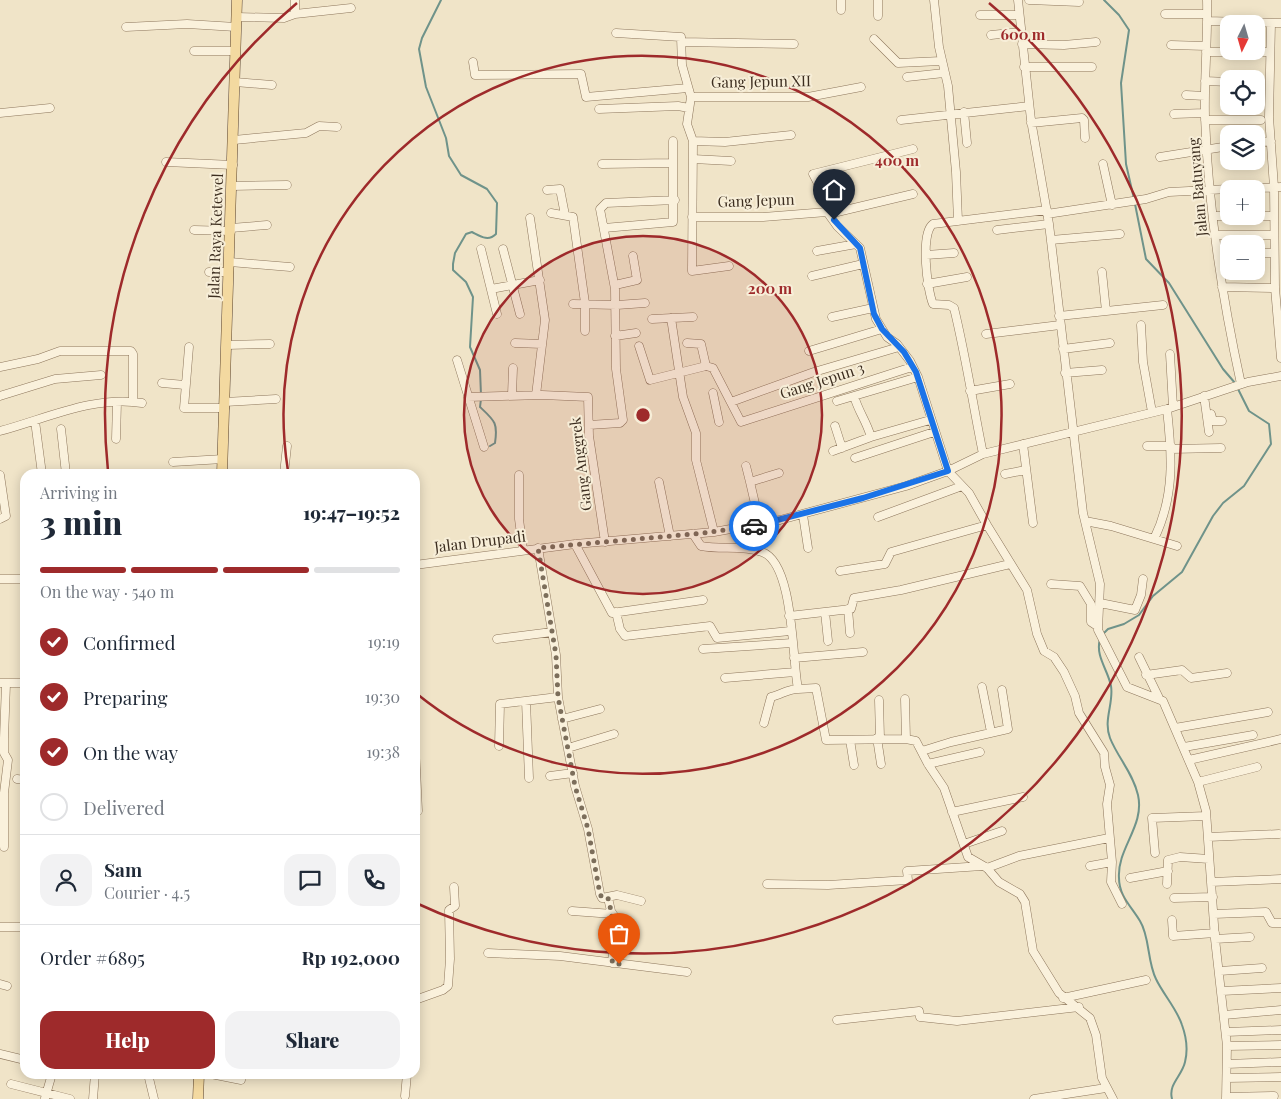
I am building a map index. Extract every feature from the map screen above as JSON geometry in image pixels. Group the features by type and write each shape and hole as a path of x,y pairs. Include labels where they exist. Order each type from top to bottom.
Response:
{"main road":[{"name":"Jalan Raya Ketewel","path":"222,469 238,0"},
{"path":"198,1099 199,1079"}],"street":[{"path":"295,0 295,14"},
{"path":"841,0 841,10"},
{"path":"878,0 878,16"},
{"path":"934,0 941,61 948,86 949,113 956,172 958,221"},
{"path":"1018,0 1031,123 1049,224 1065,373 1085,521 1100,584 1097,626 1102,641 1127,687 1159,698"},
{"path":"1029,0 1079,2"},
{"name":"Jalan Batuyang","path":"1207,0 1205,116 1211,190 1222,287 1240,385"},
{"path":"126,27 284,18 295,14 351,8"},
{"path":"1165,14 1281,23"},
{"path":"980,16 1019,15"},
{"path":"1271,23 1269,52 1270,141 1277,187 1273,216 1275,288 1281,358"},
{"path":"991,35 1021,32"},
{"path":"616,33 680,35 682,42 681,63 691,97 687,124 693,141 692,271 729,266"},
{"path":"874,39 898,63 941,61"},
{"path":"682,42 794,44"},
{"path":"1022,44 1064,45 1096,42"},
{"path":"1171,46 1269,52"},
{"path":"194,52 236,51"},
{"path":"473,62 475,75 582,74 586,97 688,88"},
{"path":"1024,67 1092,67"},
{"path":"907,77 944,73"},
{"path":"1205,81 1220,82"},
{"path":"235,82 272,85"},
{"name":"Gang Jepun XII","path":"691,97 808,97 861,86"},
{"path":"1186,95 1205,96"},
{"path":"599,109 678,106 689,108"},
{"path":"901,120 949,113 1029,106"},
{"path":"0,113 50,108"},
{"path":"964,112 966,143"},
{"path":"1174,114 1261,120"},
{"path":"1031,123 1082,118 1084,120 1085,138"},
{"path":"234,140 306,133 319,126 337,127"},
{"path":"693,141 725,142 791,135"},
{"path":"604,228 672,224 674,219 674,200 672,141"},
{"path":"1265,142 1270,141"},
{"path":"1160,157 1220,147"},
{"path":"913,149 813,174 833,217 913,194"},
{"path":"693,159 731,161"},
{"path":"166,162 233,165"},
{"path":"602,164 673,163"},
{"path":"1103,164 1112,205"},
{"path":"232,186 287,185"},
{"path":"547,190 560,189 565,215"},
{"path":"983,454 970,391 966,356 954,308 949,305 933,304 927,284 926,255 930,226 958,221 1112,205 1169,192 1220,190"},
{"path":"589,425 620,423 623,420 616,369 615,336 617,305 615,284 600,209 606,203 674,200"},
{"name":"Gang Jepun","path":"692,217 763,217 824,211 833,217 862,252 873,308 882,329 908,358 918,377 930,420 948,471"},
{"path":"551,213 573,217 585,303 585,331"},
{"path":"1214,216 1220,216"},
{"path":"1265,216 1273,216"},
{"path":"530,218 545,320 536,395"},
{"path":"997,230 1049,224"},
{"path":"194,230 268,225"},
{"path":"1051,240 1120,234"},
{"path":"1216,235 1274,235"},
{"path":"817,251 856,244"},
{"path":"481,249 497,314"},
{"path":"503,249 520,314"},
{"path":"926,255 954,253"},
{"path":"1265,253 1274,253"},
{"path":"615,284 637,280 633,256"},
{"path":"812,276 863,264"},
{"path":"209,272 229,267 290,267"},
{"path":"1102,272 1106,311"},
{"path":"927,284 967,277"},
{"path":"491,289 540,280"},
{"path":"1222,287 1275,288"},
{"path":"573,304 617,305 645,303"},
{"path":"1059,316 1163,306"},
{"path":"832,317 873,308"},
{"path":"652,319 693,317"},
{"path":"671,318 683,397 696,434 696,460 714,532"},
{"path":"986,334 1060,325"},
{"path":"1141,325 1143,362 1152,412"},
{"path":"809,351 882,329"},
{"path":"615,336 636,332"},
{"path":"515,343 542,344"},
{"path":"687,343 701,344 706,366"},
{"path":"1063,349 1110,343"},
{"path":"227,345 270,344"},
{"path":"639,346 648,380 680,374 706,366 714,370 731,402 814,372 899,347"},
{"path":"189,347 184,408 276,398"},
{"path":"0,367 38,359 60,351 131,351 134,354 133,401"},
{"path":"1154,539 1165,513 1170,494 1170,354"},
{"path":"457,360 484,446"},
{"name":"Gang Jepun 3","path":"731,402 740,421 912,367"},
{"path":"512,395 513,368"},
{"path":"1065,373 1102,370"},
{"path":"0,396 55,379 101,375"},
{"name":"Jalan Drupadi","path":"420,564 580,543 714,532 760,525 906,486 948,471 983,454 1170,408 1240,385 1281,376"},
{"path":"837,401 918,377"},
{"path":"162,383 185,385"},
{"path":"970,391 1010,384"},
{"path":"703,394 725,390"},
{"path":"713,392 719,422"},
{"name":"Gang Anggrek","path":"468,397 536,395 586,396 588,398 589,425 605,542"},
{"path":"1206,395 1213,421 1222,422"},
{"path":"1206,395 1209,432"},
{"path":"854,396 859,412 866,420 871,437"},
{"path":"0,431 62,411 117,402 133,401 142,403"},
{"path":"116,439 117,402"},
{"path":"833,452 871,437 930,420"},
{"path":"35,421 41,469"},
{"path":"835,426 842,448"},
{"path":"61,429 65,469"},
{"path":"855,458 934,432"},
{"path":"1023,444 1032,523"},
{"path":"285,469 287,446"},
{"path":"1147,446 1220,448"},
{"path":"173,462 223,460"},
{"path":"746,466 760,525"},
{"path":"1005,474 1026,470"},
{"path":"948,471 969,493 1027,590 1037,634 1044,651 1054,656 1064,672 1075,696 1079,713 1104,752 1105,767 1110,785 1107,804 1112,882 1122,904"},
{"path":"750,482 779,473"},
{"path":"0,475 6,516 0,519"},
{"path":"519,476 519,519 522,550"},
{"path":"659,482 670,536"},
{"path":"878,517 962,486"},
{"path":"803,515 808,548"},
{"path":"1085,521 1112,526 1177,546"},
{"path":"840,571 885,564 891,552 987,525"},
{"path":"693,534 701,546 730,546 765,553 772,559 783,578 788,595 790,631 798,689"},
{"path":"580,543 610,611 616,612 702,600"},
{"path":"538,548 552,632 558,697 573,773 588,829 600,894 602,898 617,895 641,901"},
{"path":"789,616 848,609 852,608 854,598 901,590 1010,564"},
{"path":"0,579 20,580"},
{"path":"1100,603 1135,610 1141,595 1143,579"},
{"path":"1051,584 1080,586 1091,604 1091,622 1097,626"},
{"path":"848,609 850,633"},
{"path":"616,612 620,629 625,636 710,626 717,638 790,631"},
{"path":"825,612 828,640"},
{"path":"497,639 552,632"},
{"path":"703,650 792,643"},
{"path":"794,658 863,652"},
{"path":"1139,657 1146,675 1184,747 1198,782 1206,816 1215,936 1227,1046 1226,1098 1274,1096"},
{"path":"1146,675 1182,670 1192,678 1227,673"},
{"path":"725,678 795,672"},
{"path":"4,847 4,793 8,760 4,753 3,684 20,683"},
{"path":"982,687 991,732"},
{"path":"764,722 771,697 787,690 816,688 826,740 906,738 916,741 928,764 943,785 968,857 986,867 999,882 1020,894 1025,902 1032,951 1063,998 1079,1007 1093,1024 1106,1088 1114,1099"},
{"path":"922,751 1009,728 1002,690"},
{"path":"499,746 500,704 558,697"},
{"path":"904,699 906,738"},
{"path":"879,700 878,738 881,764"},
{"path":"526,701 529,778"},
{"path":"562,719 600,709"},
{"path":"1175,728 1268,712"},
{"path":"568,748 614,734"},
{"path":"1184,747 1253,735"},
{"path":"1189,760 1281,739"},
{"path":"850,740 854,765"},
{"path":"928,764 980,752"},
{"path":"1198,782 1257,767"},
{"path":"550,776 573,773"},
{"path":"952,812 1023,796"},
{"path":"1155,853 1152,818 1206,816"},
{"path":"964,844 1002,831"},
{"path":"1208,837 1279,834"},
{"path":"767,884 828,885 908,880 907,871 986,867 1019,856 1109,838"},
{"path":"1167,884 1168,861 1170,858 1209,859"},
{"path":"1090,866 1112,862"},
{"path":"1130,878 1168,871"},
{"path":"1212,882 1281,879"},
{"path":"420,998 443,990 448,986 450,910 455,906 454,887"},
{"path":"1174,898 1212,897"},
{"path":"608,898 615,928 612,963"},
{"path":"572,911 612,914"},
{"path":"1214,914 1266,912 1270,922 1281,923"},
{"path":"1172,920 1173,936 1250,937"},
{"path":"0,927 20,927"},
{"path":"488,953 560,956 687,972"},
{"path":"1220,971 1262,968"},
{"path":"1063,998 1146,980"},
{"path":"1222,991 1281,988"},
{"path":"837,1020 919,1011 920,1017 957,1021 1079,1007"},
{"path":"1224,1015 1281,1010"},
{"path":"1226,1032 1281,1030"},
{"path":"1227,1046 1281,1045"},
{"path":"0,1054 20,1059"},
{"path":"1227,1064 1281,1062"},
{"path":"1227,1078 1281,1077"},
{"path":"45,1097 50,1079"},
{"path":"93,1099 95,1079"},
{"path":"149,1079 154,1099"},
{"path":"236,1079 241,1080"},
{"path":"404,1096 406,1079"},
{"path":"11,1084 45,1097 70,1099"},
{"path":"1034,1099 1106,1088"}],"waterway":[{"path":"441,0 422,38 419,49 426,87 446,138 449,156 461,175 487,189 497,203 496,234 490,238 472,232 466,234 455,253 453,264 453,270 466,282 473,297 470,347 480,370 481,395"},
{"path":"1104,0 1119,15 1129,30 1121,83 1126,164 1134,199"},
{"path":"1135,204 1146,259 1169,283 1223,369 1235,383"},
{"path":"1102,635 1108,629 1124,624 1139,615 1153,596 1182,572 1213,516 1223,503 1244,486 1271,444 1269,424 1249,411 1237,387"},
{"path":"481,399 480,407 492,419 496,427 495,443 490,446"},
{"path":"1100,639 1100,657 1112,692 1108,731 1113,745 1136,787 1139,806 1135,827 1122,857 1119,878 1121,890 1143,927 1153,972 1180,1019 1185,1038 1185,1062 1172,1089 1172,1099"}],"way so far":[{"path":"619,964 612,963 615,928 608,898 602,898 600,894 588,829 575,786 558,697 556,655 538,548 704,533 754,526"}],"route":[{"path":"754,526 906,486 948,471 916,372 904,352 887,337 874,314 862,252 837,226 834,220"}]}
